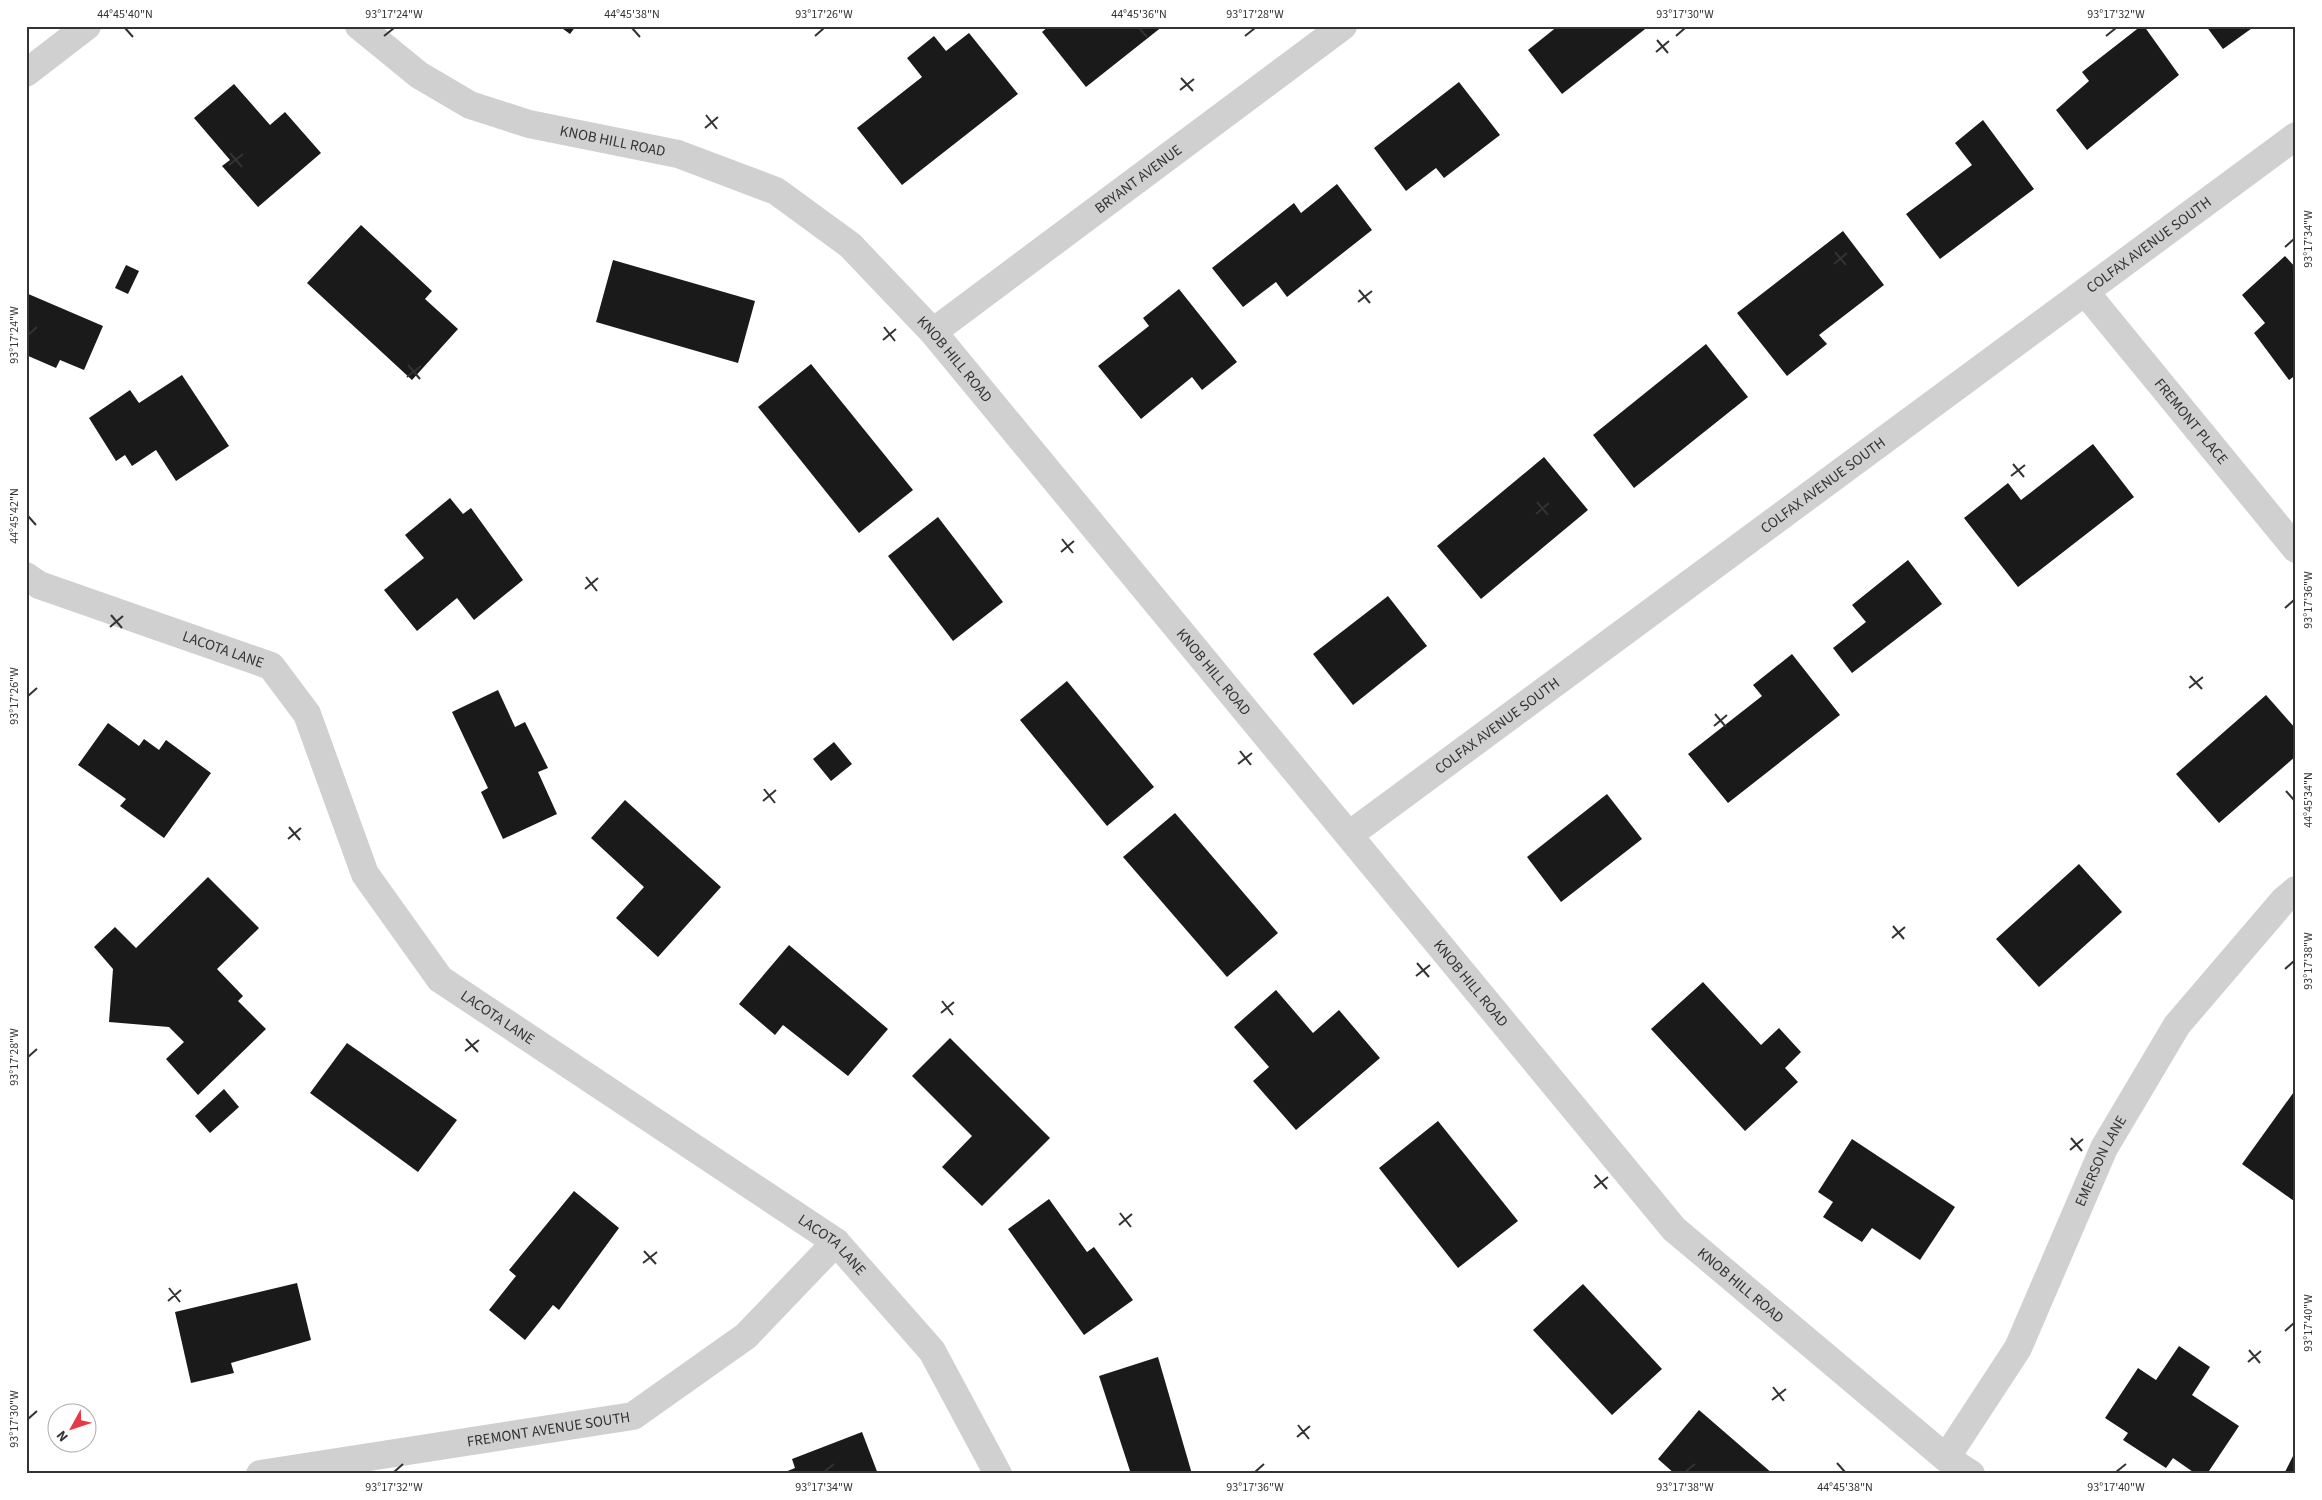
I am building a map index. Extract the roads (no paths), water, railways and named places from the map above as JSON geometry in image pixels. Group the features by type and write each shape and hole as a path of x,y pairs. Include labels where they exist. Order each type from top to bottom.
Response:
{"street":[{"path":"26,73 87,26"},
{"name":"KNOB HILL ROAD","path":"359,26 419,75 470,105 529,124 678,154 776,191 850,245 932,332 1674,1229 1946,1458 1971,1474"},
{"name":"BRYANT AVENUE","path":"932,332 1343,26"},
{"name":"COLFAX AVENUE SOUTH","path":"1349,836 2296,136"},
{"name":"FREMONT PLACE","path":"2086,293 2296,549"},
{"name":"LACOTA LANE","path":"26,576 39,585 271,666 308,714 365,874 440,979 836,1242 932,1351 998,1474"},
{"name":"EMERSON LANE","path":"1946,1458 2018,1348 2104,1148 2177,1025 2283,901 2296,890"},
{"name":"FREMONT AVENUE SOUTH","path":"260,1474 633,1416 746,1336 836,1242"}]}
